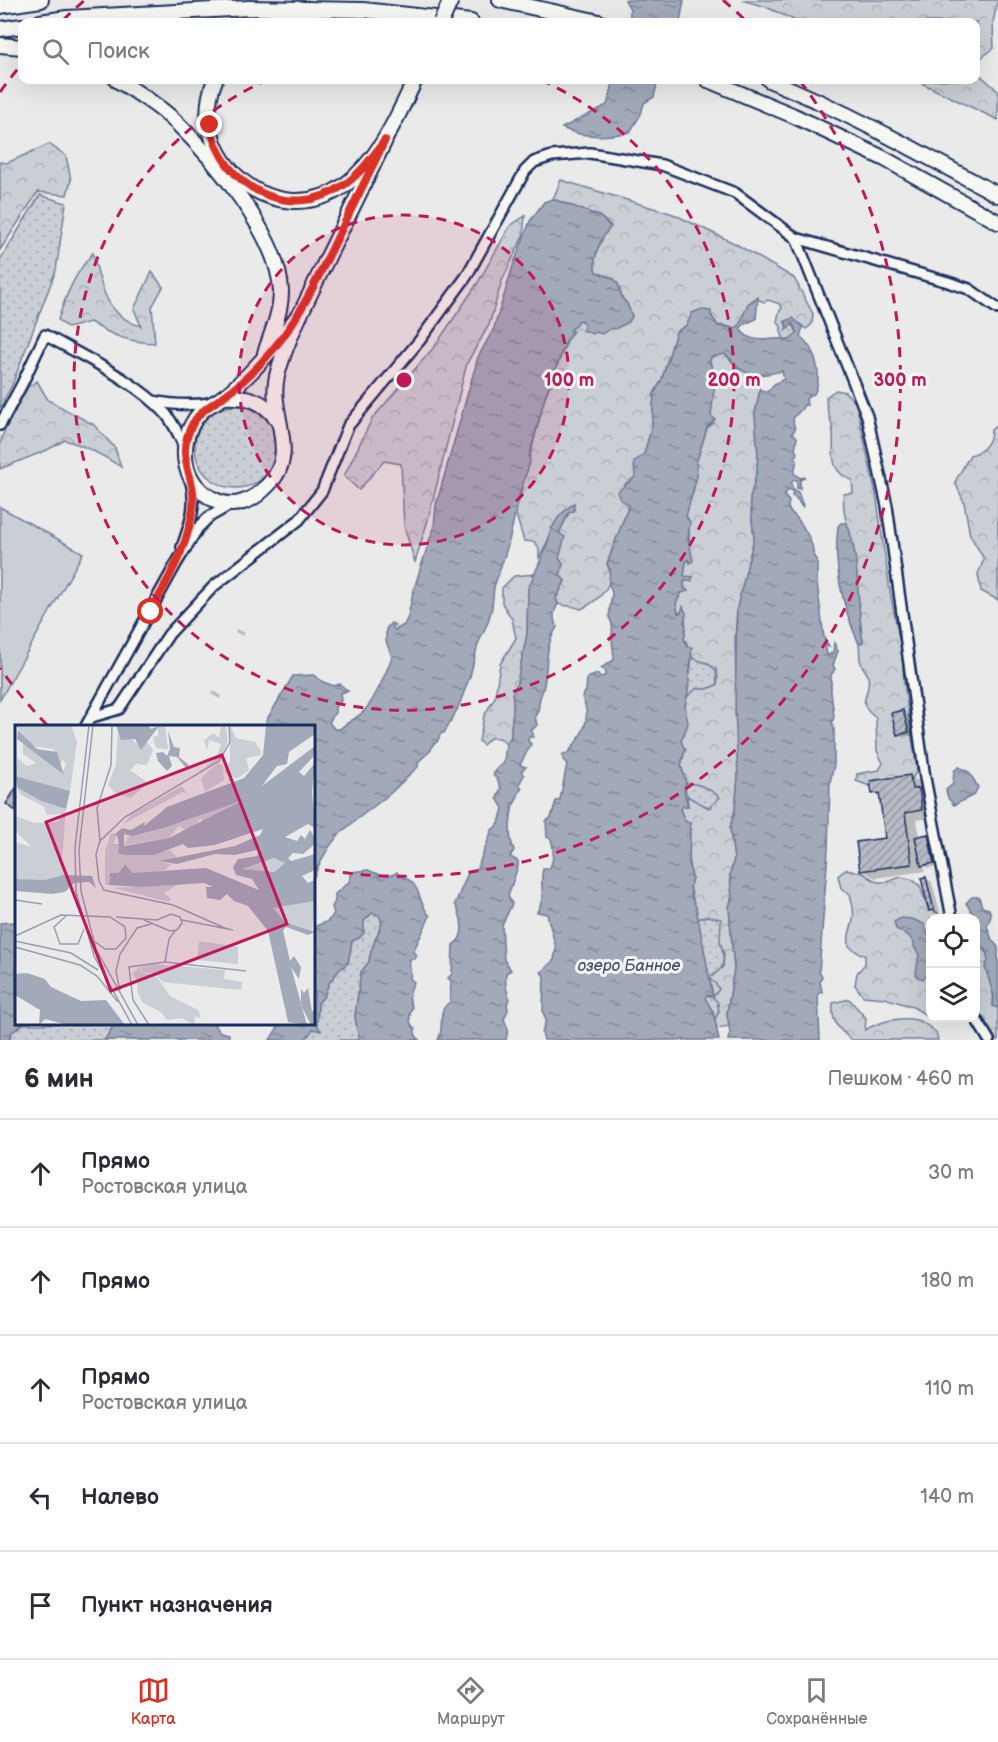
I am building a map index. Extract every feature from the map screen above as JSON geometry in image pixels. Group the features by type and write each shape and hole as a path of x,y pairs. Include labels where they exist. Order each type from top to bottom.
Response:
{"main road":[{"path":"0,6 41,0"},
{"path":"443,18 451,0"},
{"path":"500,0 582,18"},
{"path":"67,18 249,8 363,10 435,18"},
{"path":"280,18 293,10"},
{"path":"0,29 18,27"},
{"path":"0,45 18,47"},
{"path":"123,84 175,121 206,154 249,210 274,256 281,289 279,313 262,360"},
{"path":"213,84 209,94 208,108 216,149 228,168 244,184 262,194 280,199 303,200 326,195 344,185 363,169 385,140"},
{"path":"302,311 262,360 219,400 202,411 194,423 184,449 185,462 190,477 199,490 211,499 230,505 244,502 259,494 272,481 281,464 284,451 283,434 275,402 277,375 302,311 413,84"},
{"path":"718,84 792,115 883,158 998,222"},
{"path":"779,84 810,96 902,142 998,195"},
{"path":"219,400 236,396 259,401 269,407 278,420"}],"street":[{"path":"92,717 119,709 169,634 214,586 299,520 322,491 348,426 420,340 466,277 525,171 534,162 552,156 590,153 662,165 735,193 796,238 948,282 969,290 998,309"},
{"path":"796,238 867,416 887,506 925,778 951,914"},
{"path":"0,425 45,335 98,364 153,401 168,416 178,432 184,449"},
{"path":"153,401 172,405 192,405 219,400"},
{"path":"176,564 192,520 194,494 190,477"},
{"path":"87,725 198,528 209,517 230,505"},
{"path":"978,1022 989,1040"}],"green space":[{"path":"742,0 998,0 993,22 994,48 980,59 980,18 789,18 766,7"},
{"path":"980,75 998,91 998,120 923,84 980,84"},
{"path":"49,144 66,156 71,180 67,195 38,192 0,250 0,162 7,163"},
{"path":"561,180 673,214 736,244 794,278 813,314 812,324 806,329 795,321 785,322 787,329 793,324 798,334 790,340 784,339 781,326 777,322 782,308 780,304 768,300 764,302 757,297 748,304 739,326 735,329 723,325 718,326 711,315 692,313 687,325 676,332 662,379 654,394 652,426 644,455 636,477 625,484 629,505 607,564 610,571 608,585 600,597 581,609 558,604 556,599 565,581 560,575 563,564 559,558 561,549 559,533 574,503 553,529 539,559 539,548 535,542 524,541 516,515 517,507 545,397 572,328 581,320 591,331 601,331 626,324 632,316 614,279 596,272 595,261 598,248 611,226 599,216 553,199"},
{"path":"40,195 66,203 56,270 12,385 0,408 0,260"},
{"path":"525,216 523,236 502,281 489,325 467,363 428,520 415,562 404,526 401,464 384,461 359,490 344,476 372,419 435,346 477,284 510,226"},
{"path":"93,253 106,298 119,315 129,321 141,326 134,309 152,272 163,287 152,307 155,343 121,337 90,322 68,328 58,320 72,285 81,268"},
{"path":"725,354 738,368 757,376 760,390 755,414 757,471 750,499 754,538 737,608 735,638 738,777 735,810 730,828 734,859 730,876 732,897 729,907 734,969 727,1014 730,1026 717,1028 714,1020 719,1012 718,1003 713,997 719,989 709,979 723,967 724,954 720,942 721,919 708,916 697,919 690,886 692,877 689,866 690,822 686,822 680,810 683,806 688,806 687,796 709,808 720,797 704,787 686,783 681,765 685,750 681,741 686,730 686,698 696,689 707,689 717,685 718,677 716,670 707,663 692,658 684,639 684,610 683,607 681,613 678,613 676,603 684,589 684,581 691,581 684,576 686,561 692,558 686,516 697,476 696,463 707,428 714,423 711,416 713,370 710,362 711,357"},
{"path":"37,381 48,400 94,425 115,448 121,467 94,451 65,440 0,469 0,444 3,434 28,387"},
{"path":"836,390 845,392 856,403 876,494 902,654 917,771 911,780 875,788 856,781 857,774 879,770 883,763 877,751 876,718 864,703 869,683 860,659 859,644 863,642 855,558 843,502 844,494 853,493 852,480 843,476 838,470 833,457 833,433 826,397"},
{"path":"236,406 252,410 265,418 273,431 277,447 273,463 265,476 252,484 236,488 220,484 207,476 199,463 195,447 199,431 207,418 220,410"},
{"path":"998,424 998,600 981,591 978,574 984,559 970,535 964,502 955,482 970,455 979,452 985,446 990,439 991,430"},
{"path":"0,507 83,553 0,700"},
{"path":"535,574 528,589 527,634 513,694 511,737 506,744 500,738 490,738 483,745 479,741 484,716 495,697 500,664 516,638 512,619 502,603 502,588 514,576"},
{"path":"692,658 707,663 716,670 717,685 707,689 696,689 686,698"},
{"path":"686,783 705,787 721,797 709,808 688,796"},
{"path":"846,869 863,873 877,882 887,882 901,877 913,880 920,886 929,911 934,910 938,914 926,914 926,1015 913,1007 885,998 863,996 855,985 857,973 865,964 865,955 849,946 849,935 854,917 853,907 850,894 841,888 838,876"},
{"path":"372,913 380,915 382,923 369,962 361,972 355,1016 359,1040 305,1040 317,1025 318,1003 324,996 329,983 348,963 352,941 359,938 364,921"},
{"path":"708,916 721,918 723,960 716,981 719,989 718,1013 714,1020 713,1012 705,998 706,995 713,996 697,919"},
{"path":"980,946 984,949 989,961 993,1005 998,1008 998,1040 994,1040 982,1024"},
{"path":"849,999 866,1018 865,1030 889,1020 910,1019 924,1023 936,1032 938,1040 852,1040 836,1025 833,1015 833,1003"},
{"path":"22,1025 114,1025 105,1040 9,1040 11,1033"}],"water":[{"path":"625,0 684,0 681,18 630,18 630,9"},
{"path":"613,84 657,84 654,97 644,103 641,114 630,132 596,136 578,134 562,128 607,105"},
{"path":"553,199 599,216 611,227 598,248 595,261 596,272 614,279 632,316 629,322 615,329 611,328 602,334 596,332 593,334 583,330 584,324 581,320 572,328 545,397 508,545 494,587 488,622 478,644 470,676 458,708 444,733 441,733 431,750 418,762 418,767 391,793 343,830 335,839 315,875 315,725 266,725 266,721 293,676 314,675 334,686 340,684 348,691 340,693 341,701 335,707 335,713 329,722 334,729 340,729 360,714 376,694 392,657 386,641 386,629 391,623 395,625 392,627 395,630 404,625 408,617 413,592 434,526 436,505 478,357 494,328 530,221 544,202"},
{"name":"озеро Банное","path":"758,297 756,319 743,325 740,329 745,335 757,340 790,340 797,333 793,324 786,330 785,321 793,318 803,327 800,336 806,341 814,355 818,371 814,394 806,399 807,405 804,405 793,420 795,429 792,433 797,437 795,457 797,459 794,473 800,478 805,477 800,480 800,489 797,488 797,480 793,480 791,485 798,492 803,506 792,496 793,492 790,490 784,496 789,501 790,512 806,531 817,561 817,583 824,638 829,646 825,645 827,654 829,656 833,654 834,643 838,651 833,665 835,669 831,675 834,765 830,782 828,850 819,972 822,976 820,982 822,992 819,992 818,997 820,1040 728,1040 730,1033 727,1014 734,969 729,907 732,897 730,875 734,859 730,828 735,810 738,777 735,709 737,608 754,538 750,499 757,471 758,455 755,414 760,390 768,391 774,384 784,379 782,371 760,375 749,374 725,354 711,357 710,362 715,381 711,416 715,419 707,428 696,463 697,476 686,516 690,522 688,538 693,561 690,563 688,559 686,561 684,576 693,577 691,581 684,581 684,588 688,591 681,593 676,603 678,613 681,613 683,607 686,613 684,639 688,647 692,647 685,706 688,724 681,741 685,750 681,765 686,783 684,791 688,806 683,806 680,810 686,822 690,822 691,896 696,907 713,997 707,995 705,998 713,1012 719,1040 544,1040 542,1033 546,1020 543,1012 544,976 541,972 554,960 556,948 547,914 537,912 542,901 543,869 549,869 553,858 551,839 547,837 546,821 551,818 556,801 560,800 567,764 563,760 563,754 568,753 584,727 586,713 582,697 586,691 587,678 598,674 600,677 605,676 606,671 601,668 614,660 612,625 609,617 612,593 609,583 610,570 607,564 629,505 620,499 617,492 635,477 634,462 644,454 652,426 654,394 662,379 676,332 687,325 692,313 699,310 711,311 718,326 735,328 739,326 748,304"},
{"path":"574,503 574,511 569,512 559,533 565,537 559,558 563,564 560,575 565,581 556,598 558,604 554,618 557,627 548,650 545,681 535,716 537,725 531,731 533,737 529,737 528,741 531,744 520,765 526,767 521,771 524,775 519,784 522,788 513,805 511,816 510,834 514,850 510,857 518,861 518,866 508,896 512,904 502,925 504,960 511,970 506,973 510,999 504,1019 508,1029 506,1040 438,1040 443,1010 450,1002 451,981 448,978 452,974 453,945 462,932 460,915 455,904 468,873 477,869 492,830 499,824 503,808 497,798 501,788 493,775 504,763 506,744 511,737 512,694 517,683 527,634 528,589 548,543 551,529 560,515"},
{"path":"841,523 847,523 854,552 863,642 859,644 840,586 837,542 838,526"},
{"path":"959,767 969,772 978,787 974,795 954,805 948,798 946,790 953,784 954,771"},
{"path":"368,870 387,875 397,872 399,876 412,882 416,887 430,916 413,952 417,955 415,959 410,959 410,979 414,982 410,994 412,1007 410,1019 419,1040 359,1040 355,1016 361,972 369,962 382,923 379,915 372,913 364,921 364,933 352,941 348,963 329,983 324,996 318,1003 317,1025 321,1031 313,1029 305,1040 270,1040 279,1025 315,1025 315,927 332,917 335,894 349,882 352,872"},
{"path":"972,897 979,897 982,907 989,909 991,916 987,926 992,940 998,947 998,1008 993,1006 994,996 985,967 988,961 986,950 980,946 980,914 973,914 966,903"},
{"path":"901,918 912,919 924,924 926,976 923,979 917,977 916,973 919,954 914,943 909,936 896,929 894,922"},
{"path":"15,922 15,1025 22,1025 11,1033 9,1040 0,1040 0,923"},
{"path":"114,1025 215,1025 220,1032 229,1034 228,1040 105,1040"}],"building":[{"path":"903,710 909,732 897,735 891,713"},
{"path":"910,775 912,789 919,788 922,810 905,813 912,864 860,871 856,842 885,838 879,793 872,794 870,781"},
{"path":"15,790 15,810 6,804"},
{"path":"928,834 934,863 921,866 915,837"},
{"path":"926,877 934,910 929,911 921,878"}],"route":[{"path":"151,612 176,564 192,520 194,494 185,462 184,449 194,423 202,411 223,397 262,360 302,311 385,140 363,169 344,185 326,195 303,200 280,199 262,194 244,184 228,168 216,149 210,125"}]}
